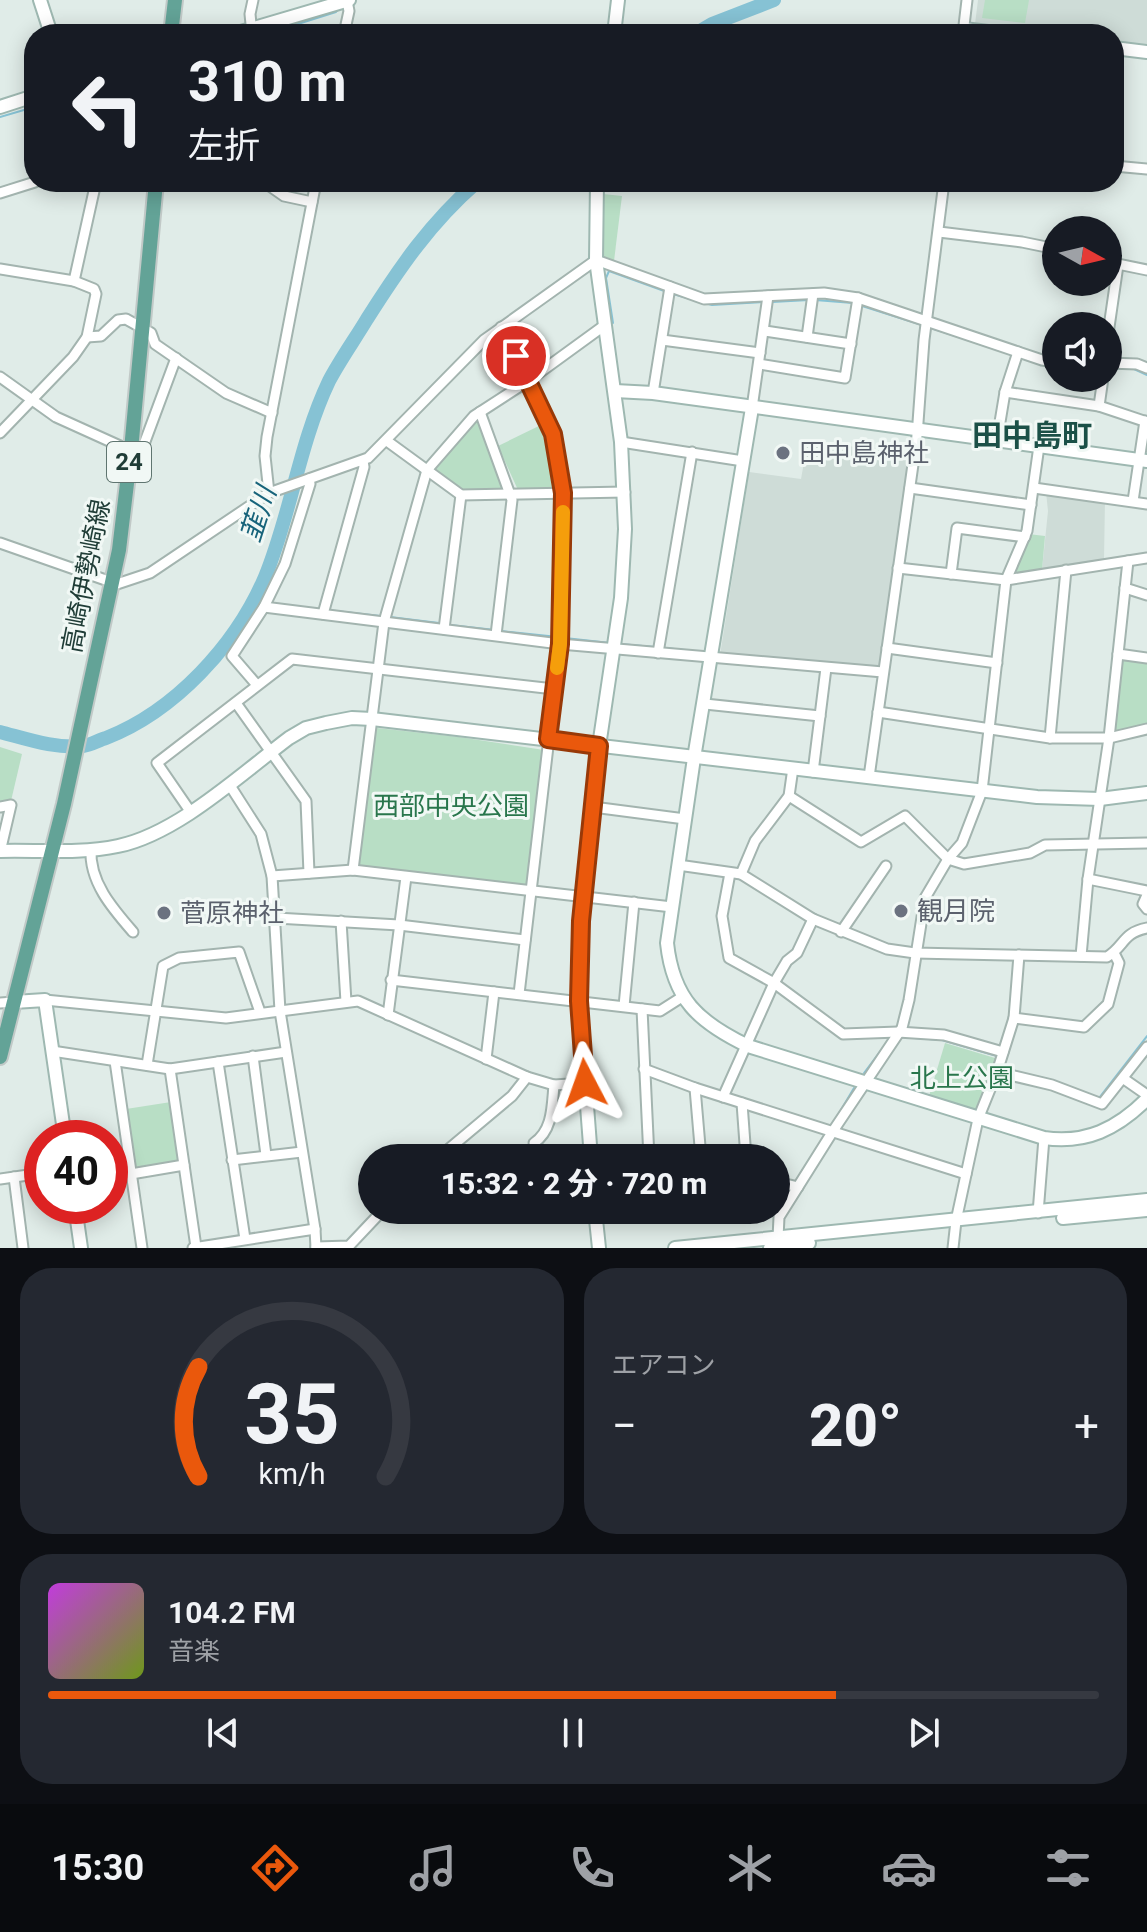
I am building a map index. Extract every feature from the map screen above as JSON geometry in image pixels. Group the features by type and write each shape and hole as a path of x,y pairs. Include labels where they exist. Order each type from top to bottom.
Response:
{"main road":[{"path":"172,24 175,0"},
{"name":"高崎伊勢崎線","path":"0,1057 7,1003 53,849 112,583 131,450 155,192"}],"street":[{"path":"40,0 48,24"},
{"path":"251,24 250,5 253,0"},
{"path":"274,24 348,0 346,24"},
{"path":"615,24 618,0"},
{"path":"965,24 967,0"},
{"path":"1124,49 1147,52"},
{"path":"0,107 24,99"},
{"path":"1124,167 1147,169"},
{"path":"0,193 24,185"},
{"path":"74,281 94,192"},
{"path":"278,192 312,202"},
{"path":"269,493 265,456 314,192"},
{"path":"590,1144 579,1001 583,896 599,746 621,598 625,492 615,391 596,260 597,192"},
{"path":"869,777 910,488 943,192"},
{"path":"939,232 1042,246"},
{"path":"596,260 704,299 813,294 858,298 1042,358"},
{"path":"0,543 112,583 120,584 160,567 269,493 363,461 387,441 455,368 501,327 596,260"},
{"path":"1122,266 1147,270"},
{"path":"0,269 74,281 94,289 96,294 87,337 73,357 0,433"},
{"path":"653,393 670,287"},
{"path":"807,337 813,294"},
{"path":"768,296 765,331 694,758 667,943 669,964 682,997 709,1025 748,1046 1044,1138 1079,1138 1105,1131 1129,1118 1147,1097 1124,1079"},
{"path":"759,364 845,378 858,298"},
{"path":"87,337 101,336 118,320 126,319 151,333 155,344 226,393 272,413"},
{"path":"353,870 384,622 427,470 470,420 605,325"},
{"path":"501,327 553,434 563,493 560,644 519,994"},
{"path":"765,331 851,344"},
{"path":"662,340 760,353"},
{"path":"997,440 1005,392 1018,352"},
{"path":"0,377 56,417 140,455 176,358"},
{"path":"1122,363 1147,368"},
{"path":"615,391 653,393 1143,460"},
{"path":"1005,392 1099,406 1146,422 1143,460 1133,501"},
{"path":"1099,406 1101,392"},
{"path":"480,412 512,494 496,635"},
{"path":"387,441 461,495 625,492"},
{"path":"621,442 743,461"},
{"path":"776,1245 779,1217 902,1028 925,898 948,859 962,843 982,791 1006,580 1025,537 1039,446"},
{"path":"658,653 692,452"},
{"path":"323,614 364,467 363,461"},
{"path":"257,685 232,656 264,607 285,564 310,484 306,480"},
{"path":"910,488 1031,505"},
{"path":"1034,488 1147,504"},
{"path":"444,629 461,495"},
{"path":"951,574 957,528 1025,537"},
{"path":"898,568 1006,580 1147,558"},
{"path":"1081,956 1128,561"},
{"path":"1050,738 1066,570"},
{"path":"1125,588 1147,595"},
{"path":"264,607 560,644 883,672"},
{"path":"887,648 997,663"},
{"path":"1118,654 1147,658"},
{"path":"190,811 157,763 292,659 554,689"},
{"path":"813,772 826,668"},
{"path":"236,703 306,801 309,873"},
{"path":"705,704 820,716"},
{"path":"878,712 1050,738 1109,738 1147,729"},
{"path":"0,807 11,805 0,851 120,846 146,838 190,811 306,728 352,718 1037,797 1100,799 1147,793"},
{"path":"741,874 755,841 789,796 793,768"},
{"path":"229,784 261,834 272,876 280,1011 316,1247 349,1246 370,1224"},
{"path":"789,796 861,842 905,816 948,859 964,864 1030,853 1045,845 1147,843"},
{"path":"593,807 685,819"},
{"path":"91,849 93,867 106,899 133,932"},
{"path":"678,865 741,874 813,919 841,932 887,949 915,953 1107,957 1133,931 1147,928"},
{"path":"841,932 886,866"},
{"path":"272,876 353,870 672,907"},
{"path":"730,873 722,916 729,958 774,983 843,1034 898,1032 944,1035 1003,1052"},
{"path":"388,1015 406,877"},
{"path":"1088,879 1147,893 1143,904 1147,909"},
{"path":"624,1006 634,902"},
{"path":"276,918 399,925 525,940"},
{"path":"723,1097 774,983 787,961 797,953 813,919"},
{"path":"341,921 346,1002"},
{"path":"147,1065 163,966 179,958 239,952 260,1012"},
{"path":"1014,1018 1084,1027 1108,1004 1119,963 1114,953"},
{"path":"955,1247 956,1225 978,1119 1014,1018 1019,955"},
{"path":"391,980 660,1011 682,997"},
{"path":"486,1059 494,992"},
{"path":"45,1000 62,1120"},
{"path":"7,1003 45,1000 226,1018 358,1001 527,1077 554,1085 585,1083"},
{"path":"642,1009 648,1144"},
{"path":"997,1072 1052,1085 1102,1104 1147,1047"},
{"path":"52,1051 170,1069 286,1052"},
{"path":"253,1056 266,1155"},
{"path":"115,1061 142,1248"},
{"path":"218,1062 245,1239"},
{"path":"170,1069 195,1248 315,1229"},
{"path":"644,1069 966,1174"},
{"path":"455,1144 512,1096 527,1077"},
{"path":"534,1143 544,1136 551,1118 554,1085"},
{"path":"695,1088 700,1144"},
{"path":"742,1103 745,1144"},
{"path":"1038,1213 1044,1138"},
{"path":"232,1160 302,1152"},
{"path":"131,1174 184,1165"},
{"path":"0,1179 24,1176"},
{"path":"14,1177 23,1248"},
{"path":"790,1185 798,1187"},
{"path":"956,1225 1147,1200"},
{"path":"675,1248 776,1245 956,1225 1147,1210"},
{"path":"78,1224 81,1248"},
{"path":"596,1224 599,1248"}],"shaded area":[{"path":"978,0 1147,0 1147,45 1124,42 1124,24 975,24"},
{"path":"808,440 909,455 880,666 720,655 749,472 801,479"},
{"path":"1046,492 1105,500 1104,560 1042,570 1048,511"}],"green space":[{"path":"985,0 1029,0 1025,23 982,18"},
{"path":"603,194 622,196 614,261 602,258"},
{"path":"478,420 507,488 503,491 459,491 432,471"},
{"path":"545,423 551,434 559,487 557,490 518,490 498,446"},
{"path":"1028,534 1045,536 1042,570 1016,574 1013,571"},
{"path":"1123,658 1147,660 1147,726 1115,733 1113,730"},
{"name":"西部中央公園","path":"374,730 544,750 528,883 360,867"},
{"path":"0,747 22,754 11,801 0,803"},
{"name":"北上公園","path":"945,1043 997,1061 977,1111 929,1096"},
{"path":"171,1102 180,1162 134,1170 126,1109"}],"waterway":[{"name":"韮川","path":"712,24 774,0"},
{"path":"298,24 336,12 340,7"},
{"path":"0,117 24,110"},
{"name":"韮川","path":"0,732 62,746 92,744 156,711 179,693 220,651 238,627 265,577 310,429 333,373 417,246 467,192"},
{"path":"613,323 606,278 609,271 667,292"},
{"path":"673,294 712,305 765,302"},
{"path":"772,302 809,300"},
{"path":"815,300 853,303"},
{"path":"859,305 922,325"},
{"path":"928,327 998,350"},
{"path":"1122,368 1134,369 1147,375"},
{"path":"487,413 495,408"},
{"path":"253,598 261,601"},
{"path":"327,610 380,616"},
{"path":"390,617 439,623"},
{"path":"450,625 495,630"},
{"path":"501,631 558,637"},
{"path":"565,638 610,643"},
{"path":"620,644 654,647"},
{"path":"664,648 694,651"},
{"path":"1099,1098 1147,1036"},
{"path":"864,1073 891,1037"},
{"path":"901,1037 942,1040 997,1056"},
{"path":"1003,1069 1052,1080"},
{"path":"832,1125 854,1088"},
{"path":"797,1179 825,1135"},
{"path":"773,1230 774,1224"}],"slow traffic":[{"path":"557,668 563,512"}],"place":[{"name":"田中島神社","path":"783,453"},
{"name":"観月院","path":"901,911"},
{"name":"菅原神社","path":"164,913"}],"district":[{"name":"田中島町","path":"1032,436"}],"route":[{"path":"516,356 553,434 563,493 560,644 548,739 599,746 581,921 579,1001 585,1083"}]}
